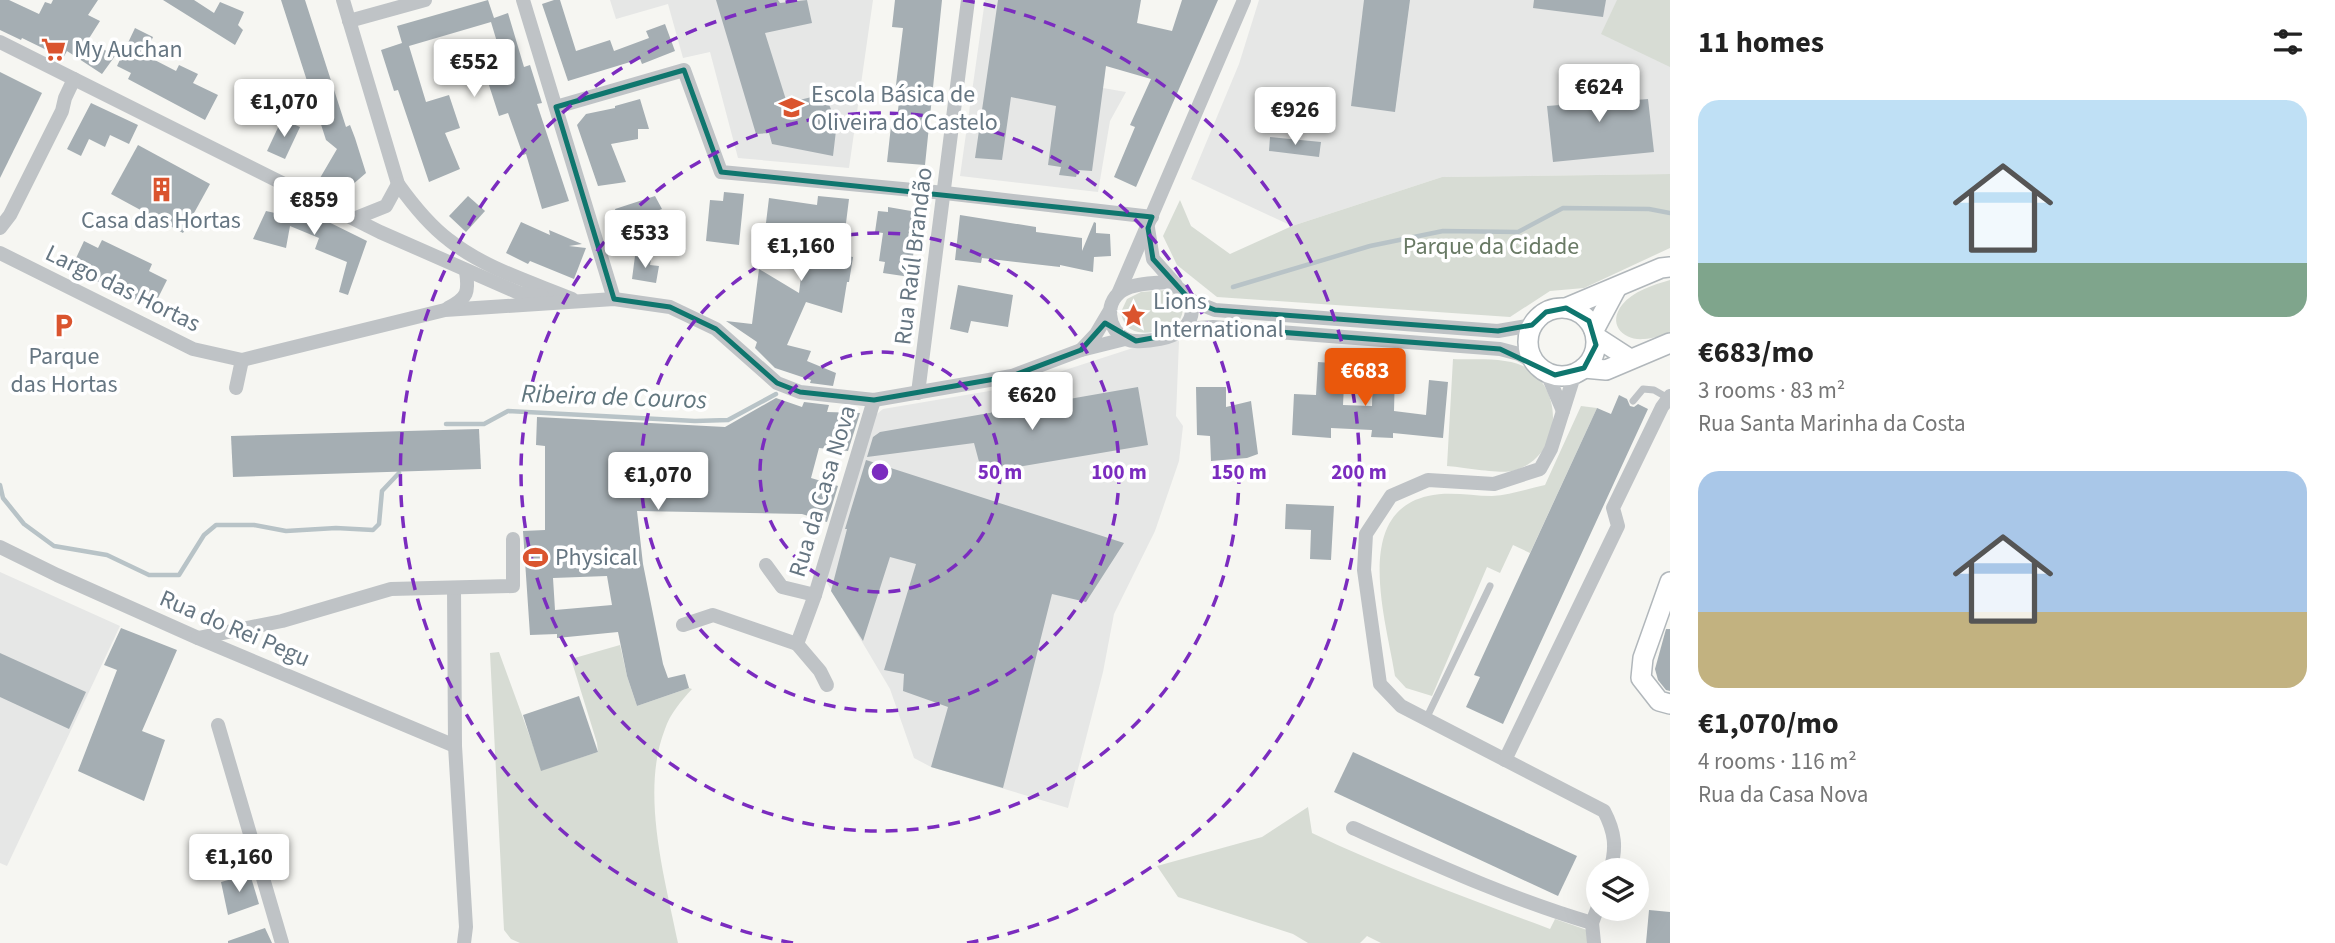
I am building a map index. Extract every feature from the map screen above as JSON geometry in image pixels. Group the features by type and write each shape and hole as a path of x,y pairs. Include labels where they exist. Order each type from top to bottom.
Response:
{"street":[{"path":"343,0 398,184 416,209 450,241 486,262 575,300"},
{"path":"349,21 425,0"},
{"name":"Rua Raúl Brandão","path":"919,393 968,0"},
{"path":"1125,339 1116,332 1111,323 1112,302 1150,223 1168,174 1244,0"},
{"path":"524,3 614,299"},
{"path":"0,42 466,271 519,293 575,300"},
{"path":"556,107 684,70 721,172 945,193 1150,223"},
{"path":"0,228 10,215 51,134 74,79"},
{"path":"0,222 56,108 65,98"},
{"path":"356,218 386,206 398,184"},
{"path":"236,388 242,360 445,310 614,299 670,307 716,330 777,383 800,392 874,400 919,393 1012,376 1081,350 1125,339 1136,341 1173,335 1183,329 1192,311 1190,300 1153,259 1150,223"},
{"name":"Largo das Hortas","path":"0,253 193,349 242,360"},
{"path":"1190,300 1215,310 1498,331 1532,325 1546,312 1566,308 1661,268 1670,267"},
{"path":"445,310 462,301 468,288 466,271"},
{"path":"1118,293 1128,288 1165,282 1176,285"},
{"path":"1614,858 1614,830 1604,811 1401,706 1380,684 1364,570 1366,534 1391,496 1428,480 1494,484 1540,469 1551,449 1579,370 1594,354 1595,333 1617,287"},
{"path":"1566,308 1583,315 1595,333 1630,359"},
{"path":"1081,350 1110,313"},
{"path":"1532,325 1528,345 1563,411"},
{"path":"1183,329 1213,327 1500,349 1519,354 1555,375 1579,370 1606,370 1670,343"},
{"path":"1505,760 1618,526 1612,508 1669,397"},
{"name":"Rua da Casa Nova","path":"797,644 815,595 874,400"},
{"path":"198,638 282,621 391,589 513,586 513,539"},
{"name":"Rua do Rei Pegu","path":"0,548 198,638 455,746"},
{"name":"Rua da Casa Nova","path":"766,565 782,587 815,595"},
{"path":"1670,582 1643,658 1641,678 1659,701 1670,705"},
{"path":"454,588 455,746 466,927 464,943"},
{"path":"683,625 713,615 797,644 820,671 827,685"},
{"path":"218,725 282,943"},
{"path":"1353,828 1457,874 1555,912 1592,923 1594,943"},
{"path":"466,927 473,943"}],"lane":[{"path":"1633,401 1643,389 1654,390 1669,397"},
{"path":"1426,719 1490,586"}],"highlighted area":[{"path":"684,70 721,172 1152,217 1148,228 1153,259 1190,300 1215,310 1498,331 1532,325 1546,312 1566,308 1589,321 1596,345 1584,368 1555,375 1500,349 1213,327 1136,341 1105,323 1081,350 1012,376 874,400 800,392 777,383 716,329 670,307 614,299 556,107"}],"shaded area":[{"name":"Escola Básica de Oliveira do Castelo","path":"610,0 873,0 849,168 738,158 710,52 683,58 668,4 616,19"},
{"path":"985,0 1019,0 1061,66 1105,72 1103,88 1126,92 1110,121 1098,192 960,176"},
{"path":"1259,0 1670,0 1670,174 1442,177 1292,226 1191,179 1239,64"},
{"path":"1179,341 1176,416 1183,426 1179,461 1155,531 1114,614 1103,672 1068,808 931,767 914,758 890,689 826,581 872,418 883,409 1013,387 1136,347"},
{"path":"0,572 120,626 7,866 0,863"}],"green space":[{"path":"1617,0 1670,0 1670,67 1601,34"},
{"name":"Parque da Cidade","path":"1670,174 1670,248 1584,288 1550,291 1510,317 1217,297 1177,265 1163,236 1180,200 1191,226 1230,254 1292,226 1442,177"},
{"path":"1670,280 1670,332 1644,339 1624,334 1616,319 1622,305 1638,292"},
{"path":"1166,290 1182,302 1183,311 1179,321 1153,332 1144,333 1129,328 1121,312 1127,299 1141,292"},
{"path":"1453,359 1515,363 1537,377 1547,390 1553,423 1549,439 1541,453 1529,464 1506,472 1447,466"},
{"path":"1581,406 1597,408 1530,553 1513,545 1500,573 1487,567 1432,696 1406,688 1395,676 1382,600 1382,546 1389,524 1404,506 1428,496 1499,495 1545,485"},
{"path":"620,645 637,706 692,689 667,723 658,754 655,780 657,836 678,943 520,943 511,939 504,930 490,653 499,652 542,770 598,752 571,659"},
{"path":"1308,807 1312,833 1341,847 1550,929 1555,919 1587,930 1590,943 1381,943 1367,936 1360,943 1308,943 1293,934 1178,897 1157,866 1262,837"}],"building":[{"path":"0,0 9,0 39,14 45,2 51,4 53,0 98,0 88,15 100,21 88,40 115,56 102,74 67,51 63,58 0,30"},
{"path":"163,0 194,0 214,13 220,2 244,12 238,25 243,30 235,45"},
{"path":"281,0 305,0 346,127 350,125 355,138 366,173 344,192 320,178 337,149 326,140"},
{"path":"488,0 494,18 508,13 524,67 530,65 542,103 537,104 569,201 542,209 526,154 523,155 508,113 499,116 487,79 506,72 491,22 409,46 426,102 449,95 460,128 445,133 460,169 429,182 398,90 394,91 381,50 402,43 397,26"},
{"path":"560,0 576,51 610,40 614,51 649,38 646,31 665,24 675,51 642,64 640,59 568,81 542,4"},
{"path":"716,0 778,0 780,3 807,0 812,23 765,33 787,103 824,94 837,122 833,156 772,144 769,133 756,134"},
{"path":"895,0 942,0 925,165 887,162 891,126 896,126 899,102 894,101 903,28 892,27"},
{"path":"998,0 1141,0 1137,23 1172,31 1182,0 1218,0 1136,187 1114,177 1135,127 1130,125 1151,79 1106,66 1092,171 1078,170 1076,177 1059,175 1061,167 1048,165 1056,106 1011,97 1002,160 975,158"},
{"path":"1364,0 1410,0 1395,112 1351,106"},
{"path":"1534,0 1606,0 1603,17 1533,8"},
{"path":"135,28 153,37 145,55 176,71 179,65 198,74 193,83 218,95 205,120 128,79 131,73 117,66"},
{"path":"0,72 42,93 0,178"},
{"path":"1607,78 1609,95 1635,93 1636,100 1648,99 1654,152 1553,162 1547,106 1560,105 1560,100 1576,99 1574,81"},
{"path":"640,99 649,129 638,129 638,139 611,144 626,182 598,186 577,125 586,114"},
{"path":"91,103 138,125 129,144 110,135 105,147 89,139 81,156 67,149"},
{"path":"282,119 300,127 285,159 267,151"},
{"path":"1270,137 1321,142 1319,157 1269,151"},
{"name":"Casa das Hortas","path":"138,145 210,184 183,233 111,194"},
{"path":"724,192 744,194 739,245 706,241 710,200 723,201"},
{"path":"468,196 485,211 466,232 449,216"},
{"path":"655,196 662,209 654,212 657,223 643,228 645,234 622,238 615,209"},
{"path":"818,196 849,199 842,255 853,257 849,282 842,313 806,302 787,345 811,351 807,361 836,373 833,386 810,383 811,380 775,368 755,348 757,342 726,321 752,324 759,269 799,293 806,237 765,231 769,198 817,205"},
{"path":"282,199 367,241 348,295 339,292 347,262 315,249 319,238 290,226 286,248 253,239 266,211 275,213"},
{"path":"888,207 911,211 911,216 919,215 910,277 883,273 885,262 879,261 883,233 875,232 878,211 888,212"},
{"path":"960,215 1036,227 1036,232 1082,238 1082,251 1094,222 1096,233 1110,234 1111,256 1094,257 1093,272 1060,265 982,258 981,263 955,260"},
{"path":"521,222 550,235 549,230 582,244 569,246 586,248 574,279 530,261 528,264 506,253"},
{"path":"102,240 152,264 149,271 167,280 153,308 71,269 84,241 98,248"},
{"path":"635,256 651,259 650,265 659,266 656,283 632,279"},
{"path":"958,285 1013,295 1008,327 971,321 968,333 950,329"},
{"path":"1318,362 1345,364 1343,405 1372,406 1373,372 1395,373 1394,411 1426,415 1429,380 1448,382 1443,438 1393,433 1393,438 1371,437 1372,430 1331,428 1331,438 1292,435 1294,394 1316,395"},
{"path":"1138,387 1148,445 982,473 974,443 867,457 873,437 880,432"},
{"path":"1196,387 1226,387 1226,407 1251,401 1258,454 1247,458 1211,461 1210,436 1197,435"},
{"path":"1619,395 1627,399 1630,406 1638,404 1648,409 1503,724 1466,707 1480,677 1474,675 1597,408 1611,414"},
{"path":"776,398 802,407 804,402 829,405 827,412 860,413 848,451 819,448 811,478 838,486 827,522 802,514 637,511 643,564 663,664 668,678 685,674 689,688 637,706 627,676 618,632 557,638 557,634 530,635 523,531 545,530 545,446 536,445 537,417 725,427","holes":["607,576 612,605 555,610 553,578"]},
{"path":"479,429 481,469 233,477 231,436"},
{"path":"866,460 1124,543 1086,602 1052,594 1003,788 931,767 948,707 903,691 904,674 884,670 916,564 890,557 863,641 831,591 845,529"},
{"path":"1286,504 1334,506 1331,560 1310,559 1311,530 1285,529"},
{"path":"121,628 177,650 142,731 165,740 144,801 78,771 117,670 104,665"},
{"path":"1666,629 1670,629 1670,691 1658,680 1655,669"},
{"path":"0,653 86,692 69,729 0,697"},
{"path":"579,696 598,752 541,771 523,715"},
{"path":"1353,752 1577,856 1558,896 1334,792"},
{"path":"250,874 259,904 228,915 221,882"},
{"path":"1649,910 1670,912 1670,943 1646,943"},
{"path":"265,928 272,943 228,943 228,941"}],"waterway":[{"name":"Ribeira de Couros","path":"1233,287 1370,246 1443,231 1518,232 1563,208 1649,209 1670,213"},
{"name":"Ribeira de Couros","path":"446,424 484,424 508,411 695,421 728,420 776,394"},
{"name":"Ribeira de Couros","path":"0,485 3,498 24,524 54,546 107,555 149,575 179,575 204,535 216,525 254,525 286,531 336,528 373,530 379,524 382,491 399,473"}],"place":[{"name":"My Auchan","path":"54,49"},
{"name":"Escola Básica de Oliveira do Castelo","path":"791,108"},
{"name":"Casa das Hortas","path":"161,189"},
{"name":"Lions International","path":"1133,315"},
{"name":"Parque das Hortas","path":"64,325"},
{"name":"Physical","path":"535,557"}]}
